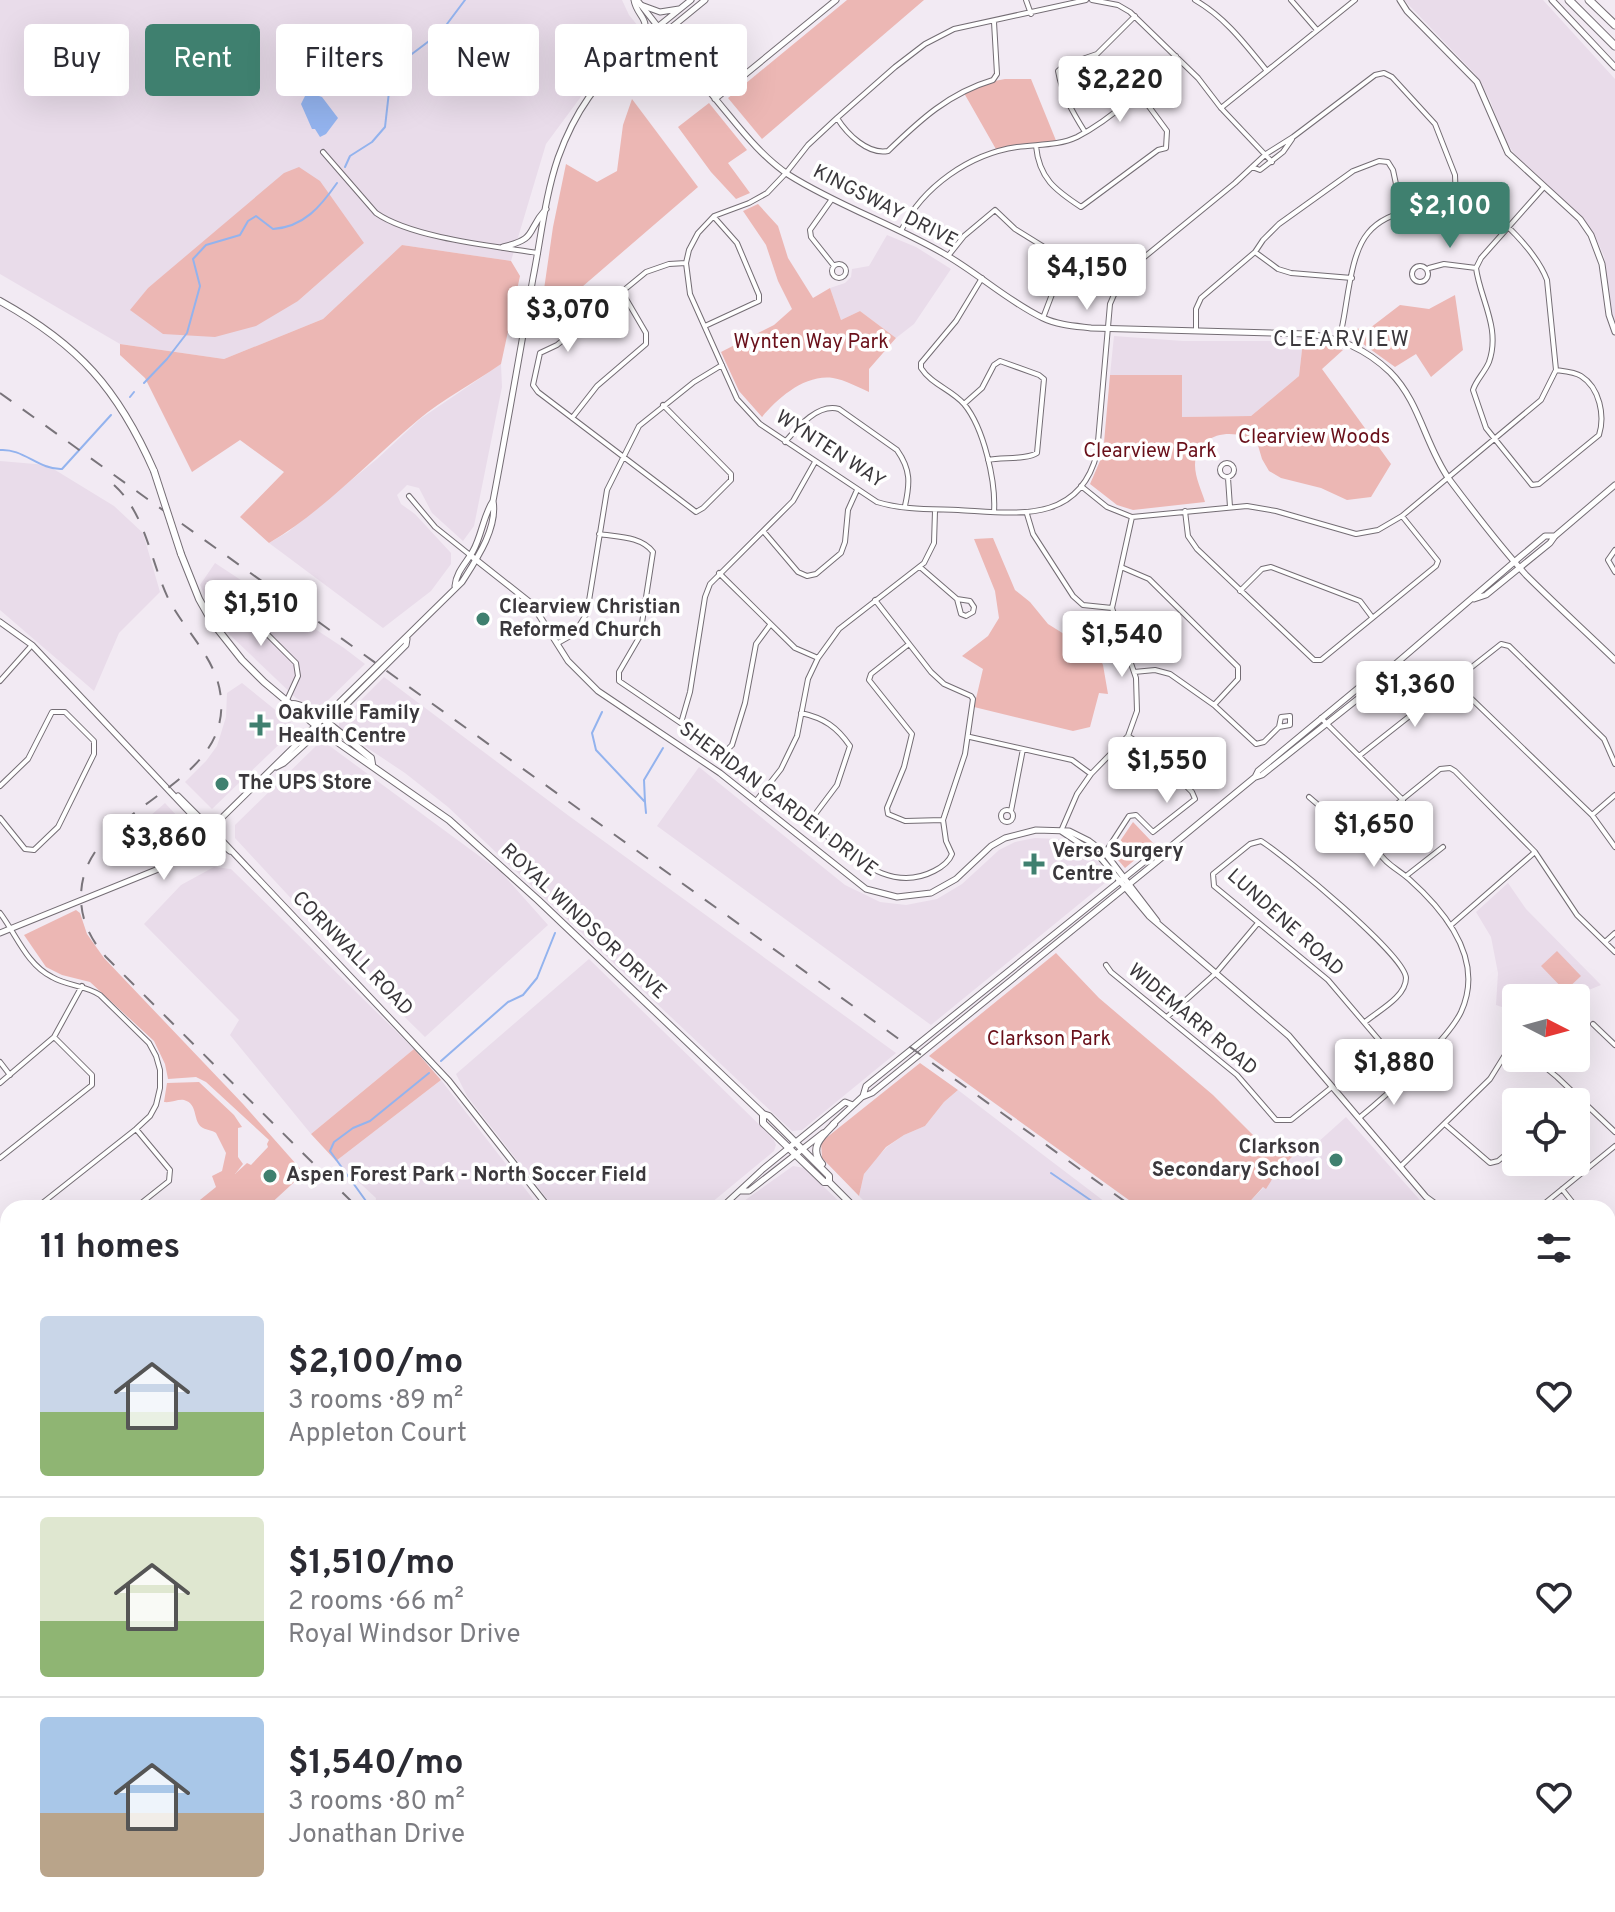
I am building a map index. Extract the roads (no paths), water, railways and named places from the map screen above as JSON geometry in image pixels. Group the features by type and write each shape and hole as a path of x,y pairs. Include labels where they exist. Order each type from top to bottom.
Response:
{"highway":[{"path":"1569,0 1615,46"},
{"path":"1589,0 1615,25"}],"main road":[{"path":"662,24 691,0"},
{"path":"675,24 705,0"},
{"path":"715,99 836,0"},
{"path":"1400,0 1407,11 1477,82 1507,152 1580,219 1591,235 1602,264 1609,315 1615,332"},
{"path":"1552,0 1615,67"},
{"path":"637,2 660,12 680,9"},
{"path":"637,2 645,24"},
{"name":"KINGSWAY DRIVE","path":"637,2 655,24"},
{"path":"276,767 280,759 317,722 462,582 493,501 546,208 559,157 580,111 590,96"},
{"name":"KINGSWAY DRIVE","path":"713,96 758,149 786,173 832,199 902,229 1043,318 1064,324 1108,328 1308,334 1339,340 1367,353 1397,381 1415,408 1429,445 1448,477 1515,561 1615,660"},
{"path":"503,247 523,242 532,234 546,208"},
{"name":"ROYAL WINDSOR DRIVE","path":"0,301 73,351 106,386 133,425 154,471 199,599 225,641 253,671 295,709 324,727 367,764 372,764 449,820 537,899 763,1114 769,1116 795,1142 799,1152 824,1182 828,1178 848,1200"},
{"path":"1473,599 1486,595 1615,485"},
{"path":"741,1191 749,1191 799,1152 851,1110 862,1097 884,1083 1165,855 1170,847 1255,777 1262,775 1374,686 1378,679 1473,599 1479,590 1545,536 1555,536"},
{"name":"SHERIDAN GARDEN DRIVE","path":"473,557 532,604 575,669 598,691 715,769 858,884 874,892 897,897 917,896 943,887 963,874 991,846 1005,838 1036,830 1080,836 1105,853 1122,879"},
{"name":"CORNWALL ROAD","path":"0,622 32,645 408,1036 449,1081 543,1200"},
{"path":"0,933 156,870 180,856 324,727 406,645 407,638"},
{"path":"1255,777 1258,771 1368,680 1378,679"},
{"path":"1061,831 1099,856 1122,879 1149,916 1289,1036 1430,1200"},
{"path":"862,1097 866,1086 1160,849 1170,847"},
{"path":"730,1200 743,1186 845,1102 853,1105"},
{"name":"ROYAL WINDSOR DRIVE","path":"763,1114 763,1123 789,1148 799,1152"},
{"path":"828,1178 827,1168 817,1157 816,1145 834,1124"}],"street":[{"path":"1026,0 1031,14"},
{"path":"663,405 731,474 731,480 696,512 535,389 538,357 543,350 557,345 656,267 686,263 698,233 714,216 767,193 808,145 895,67 925,44 954,29 1089,0 1118,5 1135,16 1198,78 1221,108 1272,162"},
{"path":"1195,0 1212,10 1236,32 1267,71"},
{"path":"1291,0 1317,30"},
{"path":"1221,108 1355,0"},
{"path":"1085,132 1067,99 1058,71 1065,65 1097,54 1135,16"},
{"path":"837,118 853,139 882,153 888,151 941,104 968,88 993,80 997,74 994,22"},
{"path":"902,229 928,191 963,167 997,151 1065,141 1085,132 1139,93 1176,56"},
{"path":"1339,340 1352,278 1362,243 1369,232 1389,217 1402,212 1456,201 1490,212 1534,253 1547,280 1556,370 1541,400 1402,516 1378,530 1356,534 1276,511 1230,507 1132,517 1107,507 1081,486 1092,469 1097,453 1110,304 1120,281 1131,268 1266,154 1293,137 1341,98 1375,75 1384,73 1392,77 1435,124 1455,175 1456,201"},
{"path":"1036,145 1039,167 1045,178 1053,188 1081,207 1158,150 1166,148 1167,131 1139,93"},
{"path":"1252,167 1260,170 1272,162 1293,137"},
{"path":"323,152 385,220 412,231 538,253"},
{"path":"1196,331 1196,309 1201,298 1255,252 1279,224 1340,179 1379,161 1388,162 1393,170 1402,212"},
{"path":"1544,187 1481,258 1476,268 1488,305 1493,340 1488,364 1473,390 1486,428 1532,485 1539,484 1599,435 1600,402 1591,387 1581,375 1556,370"},
{"path":"832,199 810,230 811,237 834,266"},
{"path":"948,256 964,236 995,210 1015,229 1065,260 1043,318"},
{"path":"705,326 759,301 737,243 714,216"},
{"path":"1255,252 1278,269 1291,273 1352,278"},
{"name":"WYNTEN WAY","path":"686,263 690,294 737,399 760,424 877,502 905,507 1027,514 1055,506 1081,486"},
{"path":"1429,268 1425,280 1420,282 1414,279 1412,272 1415,268 1444,264 1476,268"},
{"path":"982,278 956,321 921,363 924,372 964,404 976,425 994,486 994,512"},
{"path":"572,418 597,386 646,344 646,333 622,292"},
{"path":"964,404 984,385 994,365 1000,361 1041,375 1044,379 1037,453 1030,457 988,460"},
{"path":"558,643 574,634 587,613 607,490 639,426 694,382 722,365"},
{"path":"785,442 809,417 821,410 839,409 897,450 902,457 910,472 905,507"},
{"path":"681,723 690,692 705,597 719,573 793,501 815,462"},
{"path":"1228,477 1230,507"},
{"path":"764,532 798,572 807,576 816,574 841,553 848,510 858,489"},
{"name":"SHERIDAN GARDEN DRIVE","path":"409,496 435,527 473,557"},
{"path":"756,801 785,761 797,736 808,679 818,658 839,629 920,567 928,557 934,543 935,509"},
{"path":"1185,511 1188,536 1197,549 1314,660 1321,660 1436,566 1438,561 1402,516"},
{"path":"1027,514 1033,534 1073,596 1083,605 1112,608"},
{"path":"1061,831 1072,803 1091,774 1128,736 1137,711 1138,689 1134,672 1112,608 1132,517"},
{"path":"599,534 634,539 646,544 653,552 640,636 618,678 622,685 719,749 729,748 745,703 756,644 770,625"},
{"path":"1615,550 1608,560 1615,572"},
{"path":"920,567 957,599 970,601 973,612 966,616 961,614 957,599"},
{"path":"1121,567 1149,579 1238,667 1238,679 1214,705"},
{"path":"1240,591 1262,569 1271,567 1360,601 1372,617"},
{"path":"719,573 795,648 818,658"},
{"path":"230,597 296,663 298,676 290,702"},
{"path":"801,713 829,723 850,746 837,785 815,813 813,822 859,862 890,877 931,873 952,856 943,820 970,737 973,699 944,684 875,600"},
{"path":"909,644 871,674 869,680 912,734 904,767 887,808 888,814 905,821 943,820"},
{"path":"0,681 32,645"},
{"path":"1359,756 1496,645 1509,646 1604,739 1615,764"},
{"path":"1134,672 1165,672 1214,705 1256,744 1264,742 1279,727"},
{"path":"1452,680 1592,815 1615,847"},
{"path":"0,786 28,759 52,712 65,712 94,741 94,754 58,827 34,850 25,849 0,818"},
{"path":"1321,718 1403,800"},
{"path":"1105,853 1129,816 1136,815 1153,832 1195,799 1192,792 1152,752 1128,736"},
{"path":"970,737 1075,761 1091,774"},
{"path":"1011,811 1023,749"},
{"path":"1359,1118 1453,1025 1465,997 1468,967 1465,952 1451,925 1406,876 1382,858 1374,840 1382,816 1440,769 1450,768 1535,852 1577,915 1615,952"},
{"path":"1592,815 1615,795"},
{"path":"1309,797 1352,834 1374,840"},
{"name":"LUNDENE ROAD","path":"1365,1022 1401,993 1406,982 1404,969 1371,932 1266,844 1256,841 1211,877 1214,886 1323,975 1407,1073"},
{"path":"1406,876 1443,847"},
{"path":"1451,925 1535,852"},
{"path":"0,913 35,964 51,977 100,995 149,1043 160,1070 160,1088 150,1116 46,1200"},
{"path":"1167,1017 1216,973 1258,923"},
{"path":"1605,942 1615,933"},
{"name":"WIDEMARR ROAD","path":"1106,965 1237,1075 1276,1120 1291,1120 1332,1087"},
{"path":"0,1083 54,1037 82,986"},
{"path":"1593,1024 1615,1045"},
{"path":"0,1158 92,1085 92,1075 54,1037"},
{"path":"1401,1166 1490,1079 1502,1060"},
{"path":"0,1062 10,1075"},
{"path":"1551,1072 1615,1132"},
{"path":"1446,1125 1490,1163 1502,1158"},
{"path":"136,1129 170,1170 171,1176 145,1200"},
{"path":"1549,1200 1615,1146"},
{"path":"1562,1189 1571,1200"}],"water":[{"path":"305,96 322,97 338,118 320,137 312,129 301,104"}],"waterway":[{"path":"345,167 350,156 372,142 385,127 390,83 396,66 441,32 465,0"},
{"path":"144,383 187,333 200,286 193,259 206,245 240,235 248,221 256,216 273,229 303,220 337,183"},
{"path":"130,397 134,392"},
{"path":"0,450 16,452 46,466 62,469 111,415"},
{"path":"602,712 592,733 596,750 645,802 646,813"},
{"path":"645,802 644,780 663,748"},
{"path":"441,1061 508,1002 523,995 537,978 555,933"},
{"path":"365,1200 330,1151 334,1142 353,1128 370,1121 429,1073"},
{"path":"1051,1173 1090,1200"}],"railway":[{"path":"0,393 1123,1200"},
{"path":"114,485 140,523 168,598 214,671 221,699 217,730 202,756 180,778 127,818 104,840 87,866 81,897 85,922 91,937 106,957 350,1200"}],"place":[{"name":"Clearview Christian Reformed Church","path":"483,619"},
{"name":"Oakville Family Health Centre","path":"260,725"},
{"name":"The UPS Store","path":"222,784"},
{"name":"Verso Surgery Centre","path":"1034,864"},
{"name":"Clarkson Secondary School","path":"1336,1160"},
{"name":"Aspen Forest Park - North Soccer Field","path":"270,1176"}],"district":[{"name":"CLEARVIEW","path":"1342,340"}],"park label":[{"name":"Wynten Way Park","path":"811,343"},
{"name":"Clearview Woods","path":"1314,438"},
{"name":"Clearview Park","path":"1150,452"},
{"name":"Clarkson Park","path":"1049,1040"}]}
